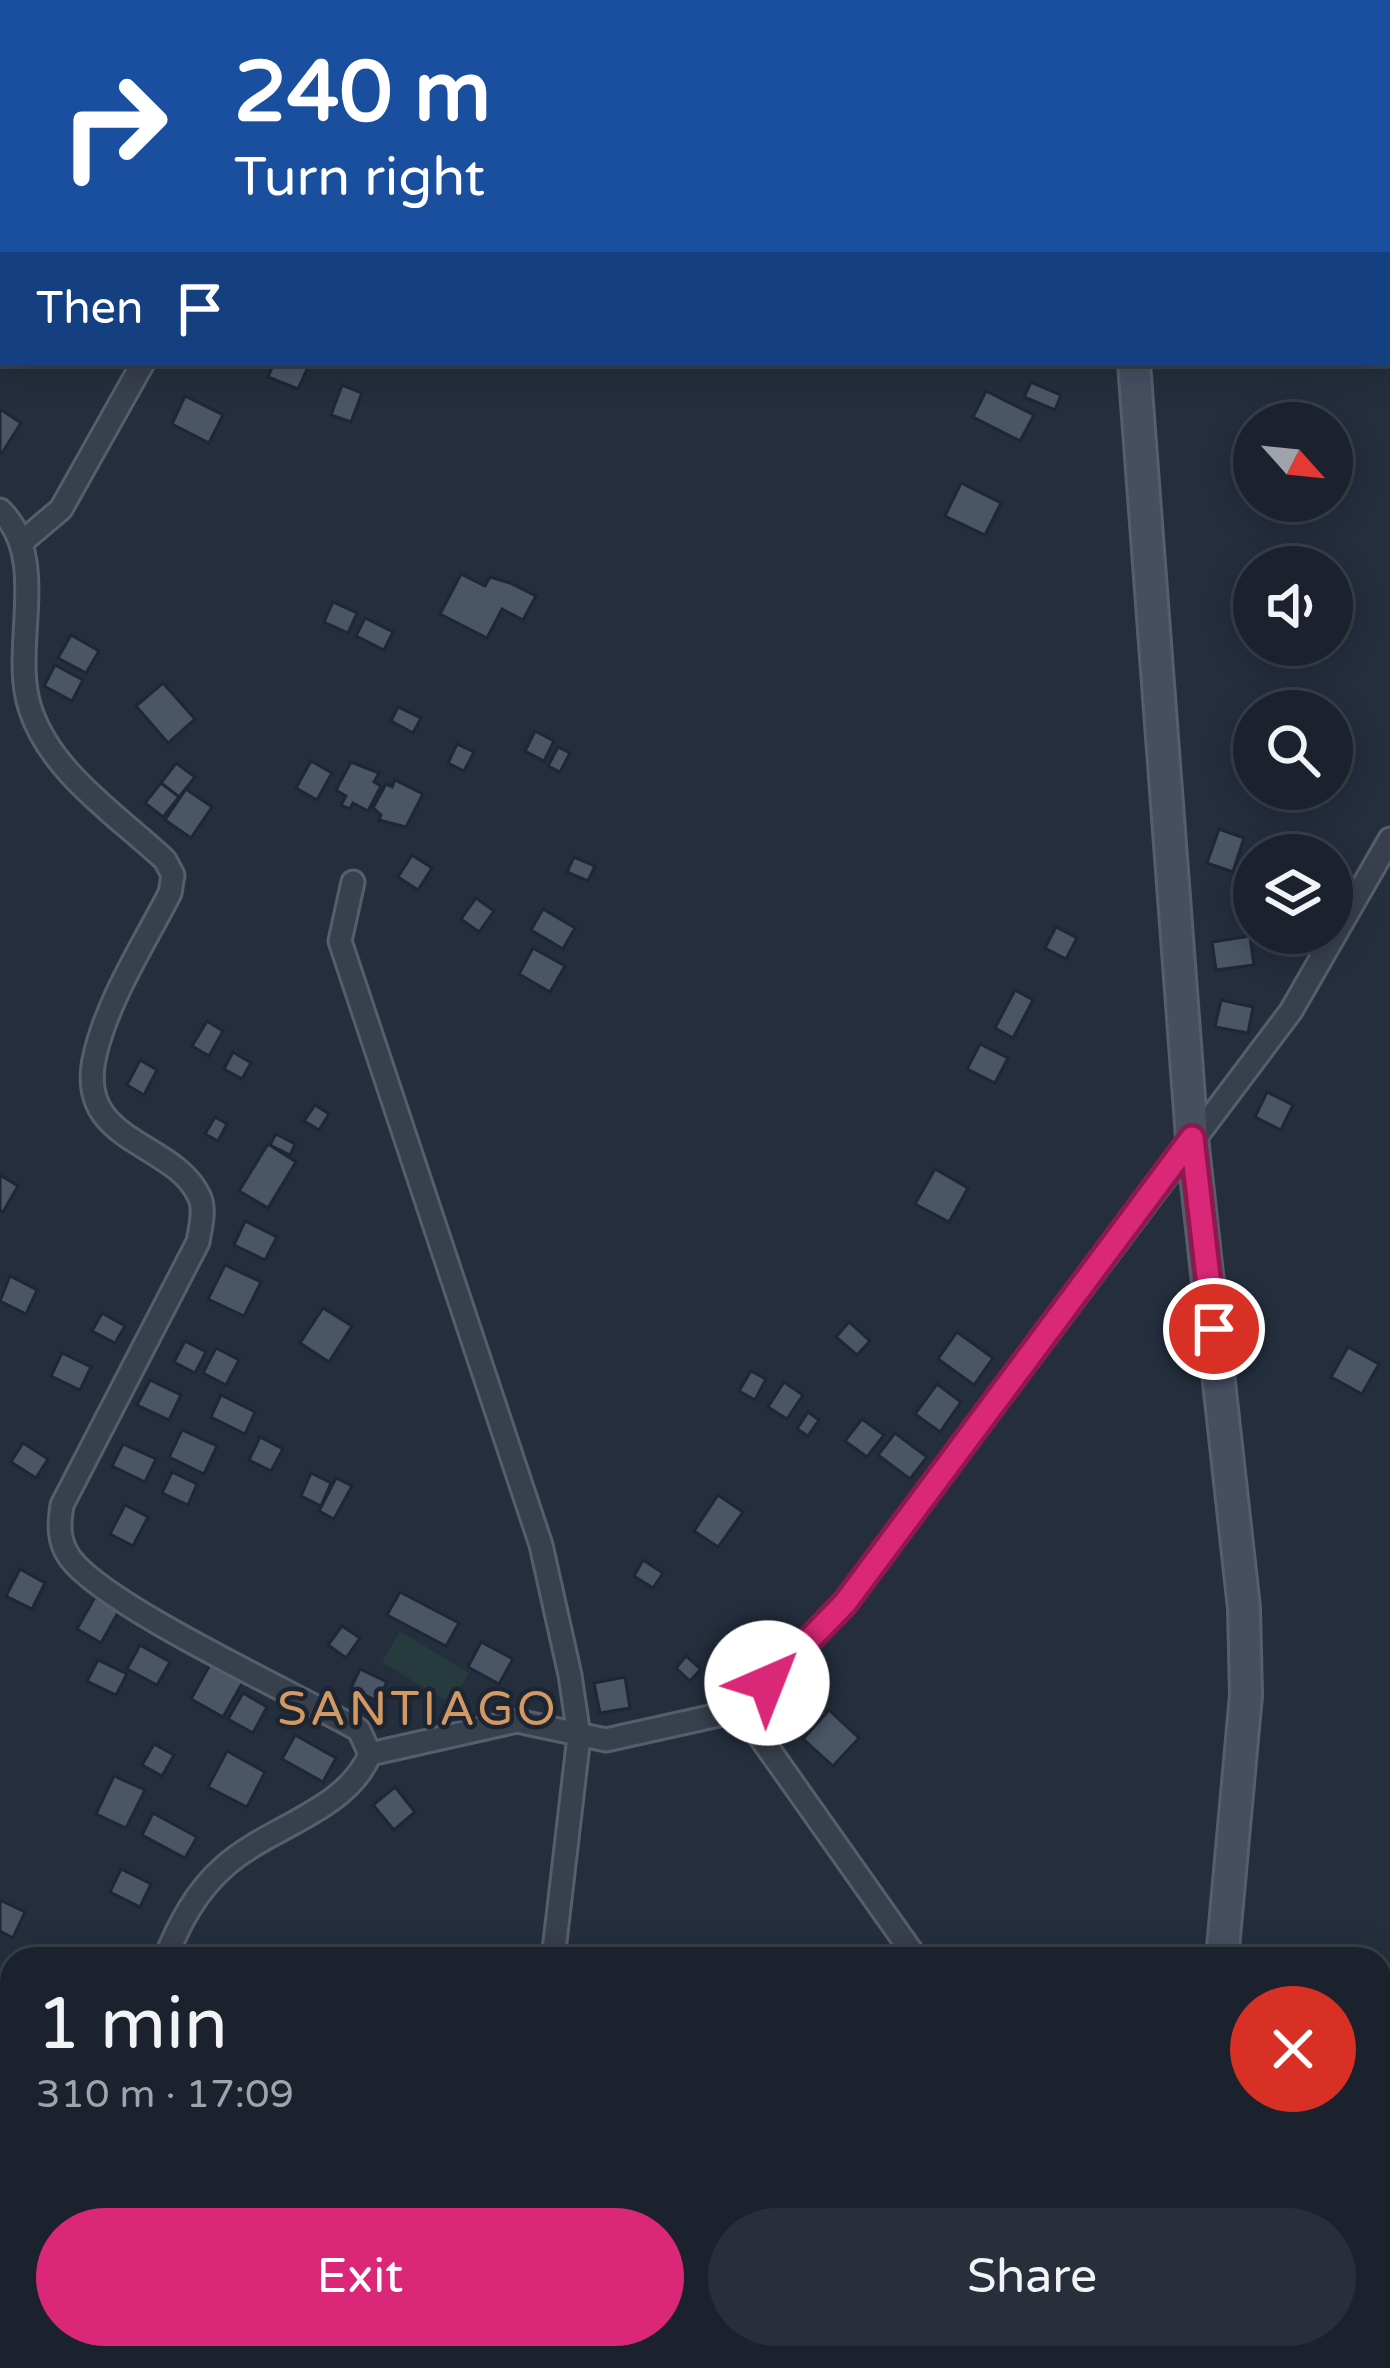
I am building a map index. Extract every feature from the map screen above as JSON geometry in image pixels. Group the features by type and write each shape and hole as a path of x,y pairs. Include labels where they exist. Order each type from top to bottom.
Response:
{"street":[{"path":"22,542 61,509 141,366"},
{"path":"1134,366 1192,1138 1244,1608 1246,1695 1223,1947"},
{"path":"0,510 22,542 22,679 45,743 165,860 173,875 170,893 95,1054 97,1102 116,1131 189,1184 202,1207 198,1243 62,1505 61,1542 71,1560 116,1597 358,1730 370,1754"},
{"path":"171,1947 200,1891 228,1863 352,1784 370,1754 517,1721 606,1740 644,1736 741,1710 845,1603 1291,1011 1390,839"},
{"path":"353,881 340,941 541,1545 579,1736 554,1947"},
{"path":"741,1710 909,1947"}],"green space":[{"path":"400,1631 469,1673 451,1704 382,1662"}],"building":[{"path":"273,366 308,367 298,389 268,377"},
{"path":"1031,382 1061,395 1055,410 1024,397"},
{"path":"342,385 362,393 351,422 331,415"},
{"path":"986,391 1034,415 1020,441 973,417"},
{"path":"185,396 223,415 209,443 172,424"},
{"path":"0,409 21,423 2,453 0,452"},
{"path":"961,483 1001,503 985,535 945,516"},
{"path":"461,574 485,586 490,577 536,596 523,620 502,609 487,638 440,614"},
{"path":"333,602 357,613 348,633 324,622"},
{"path":"365,618 393,632 384,650 356,636"},
{"path":"71,635 99,651 86,673 58,658"},
{"path":"55,665 83,680 72,701 44,686"},
{"path":"163,683 195,719 168,743 136,706"},
{"path":"398,707 421,718 413,733 391,721"},
{"path":"535,731 554,741 544,761 525,751"},
{"path":"457,744 474,752 464,771 448,763"},
{"path":"558,747 570,753 560,772 548,766"},
{"path":"311,761 332,773 317,800 296,788"},
{"path":"351,762 379,773 374,782 381,786 368,811 353,803 350,809 341,805 346,796 336,790"},
{"path":"176,763 195,777 179,797 161,783"},
{"path":"395,780 423,794 406,827 379,820 381,815 373,808 386,784 392,787"},
{"path":"161,783 179,797 163,817 145,803"},
{"path":"186,789 212,807 191,838 165,820"},
{"path":"1219,829 1233,834 1233,872 1207,863"},
{"path":"412,855 432,868 418,890 398,877"},
{"path":"574,857 595,866 588,881 567,872"},
{"path":"476,898 494,911 479,932 461,919"},
{"path":"543,909 575,928 563,949 531,930"},
{"path":"1056,927 1077,938 1066,959 1045,948"},
{"path":"1233,939 1233,954 1252,954 1254,965 1216,970 1212,942"},
{"path":"533,948 565,966 550,992 519,974"},
{"path":"1015,990 1033,1000 1013,1038 995,1028"},
{"path":"1221,1000 1253,1007 1248,1033 1215,1027"},
{"path":"207,1021 223,1031 209,1056 192,1046"},
{"path":"980,1044 1008,1058 995,1083 967,1069"},
{"path":"233,1052 251,1063 242,1079 224,1069"},
{"path":"140,1060 157,1070 144,1095 127,1085"},
{"path":"1267,1092 1293,1105 1281,1130 1255,1117"},
{"path":"315,1105 329,1114 319,1130 304,1121"},
{"path":"215,1117 227,1124 218,1141 205,1134"},
{"path":"276,1134 295,1144 290,1155 270,1145"},
{"path":"268,1144 296,1162 268,1208 239,1191"},
{"path":"935,1169 968,1188 949,1222 915,1204"},
{"path":"0,1175 18,1186 3,1212 0,1210"},
{"path":"245,1221 277,1237 265,1260 234,1245"},
{"path":"225,1265 261,1282 244,1316 208,1299"},
{"path":"10,1276 37,1290 26,1314 0,1301"},
{"path":"323,1308 352,1326 329,1362 300,1343"},
{"path":"102,1313 125,1326 115,1343 92,1331"},
{"path":"849,1322 870,1341 857,1355 836,1337"},
{"path":"957,1332 993,1358 974,1385 938,1359"},
{"path":"185,1341 206,1352 195,1373 174,1362"},
{"path":"1348,1347 1379,1364 1362,1394 1331,1377"},
{"path":"216,1348 239,1360 226,1385 203,1373"},
{"path":"62,1353 91,1367 80,1390 51,1376"},
{"path":"751,1371 766,1379 755,1400 739,1391"},
{"path":"150,1380 181,1395 169,1420 137,1405"},
{"path":"784,1382 803,1395 787,1419 768,1407"},
{"path":"937,1384 961,1402 940,1432 915,1414"},
{"path":"221,1395 255,1412 245,1434 211,1417"},
{"path":"808,1412 819,1420 808,1436 797,1429"},
{"path":"862,1419 884,1435 867,1457 845,1441"},
{"path":"182,1430 217,1446 204,1474 169,1457"},
{"path":"895,1433 927,1457 910,1479 878,1455"},
{"path":"260,1437 283,1449 271,1471 249,1460"},
{"path":"23,1443 48,1459 36,1478 11,1462"},
{"path":"123,1444 156,1459 145,1482 112,1466"},
{"path":"172,1472 197,1484 188,1505 162,1493"},
{"path":"311,1473 331,1483 321,1506 301,1496"},
{"path":"336,1478 352,1486 334,1519 319,1511"},
{"path":"718,1495 743,1512 718,1547 694,1531"},
{"path":"125,1505 148,1517 133,1546 110,1534"},
{"path":"643,1560 663,1573 653,1588 634,1576"},
{"path":"20,1569 45,1583 32,1609 6,1596"},
{"path":"400,1592 459,1623 446,1646 387,1615"},
{"path":"95,1597 119,1611 101,1643 77,1629"},
{"path":"342,1626 360,1638 346,1658 328,1645"},
{"path":"481,1642 513,1659 499,1684 468,1667"},
{"path":"140,1645 170,1662 157,1685 127,1669"},
{"path":"686,1656 701,1669 690,1681 676,1668"},
{"path":"98,1660 127,1674 116,1695 87,1681"},
{"path":"212,1661 244,1680 223,1717 191,1699"},
{"path":"360,1669 387,1682 377,1701 351,1688"},
{"path":"625,1677 630,1708 600,1713 594,1683"},
{"path":"243,1693 267,1707 253,1733 228,1719"},
{"path":"829,1710 859,1738 833,1766 803,1739"},
{"path":"295,1735 336,1758 323,1782 282,1759"},
{"path":"154,1744 174,1755 162,1776 142,1765"},
{"path":"227,1751 265,1772 247,1807 208,1787"},
{"path":"114,1776 145,1790 126,1828 96,1814"},
{"path":"395,1787 415,1812 394,1830 373,1805"},
{"path":"153,1813 197,1837 185,1858 142,1835"},
{"path":"121,1869 151,1884 140,1907 110,1892"},
{"path":"0,1900 25,1912 13,1938 0,1931"}],"district":[{"name":"SANTIAGO","path":"418,1710"}],"route":[{"path":"767,1683 845,1603 1192,1138 1214,1329"}]}
